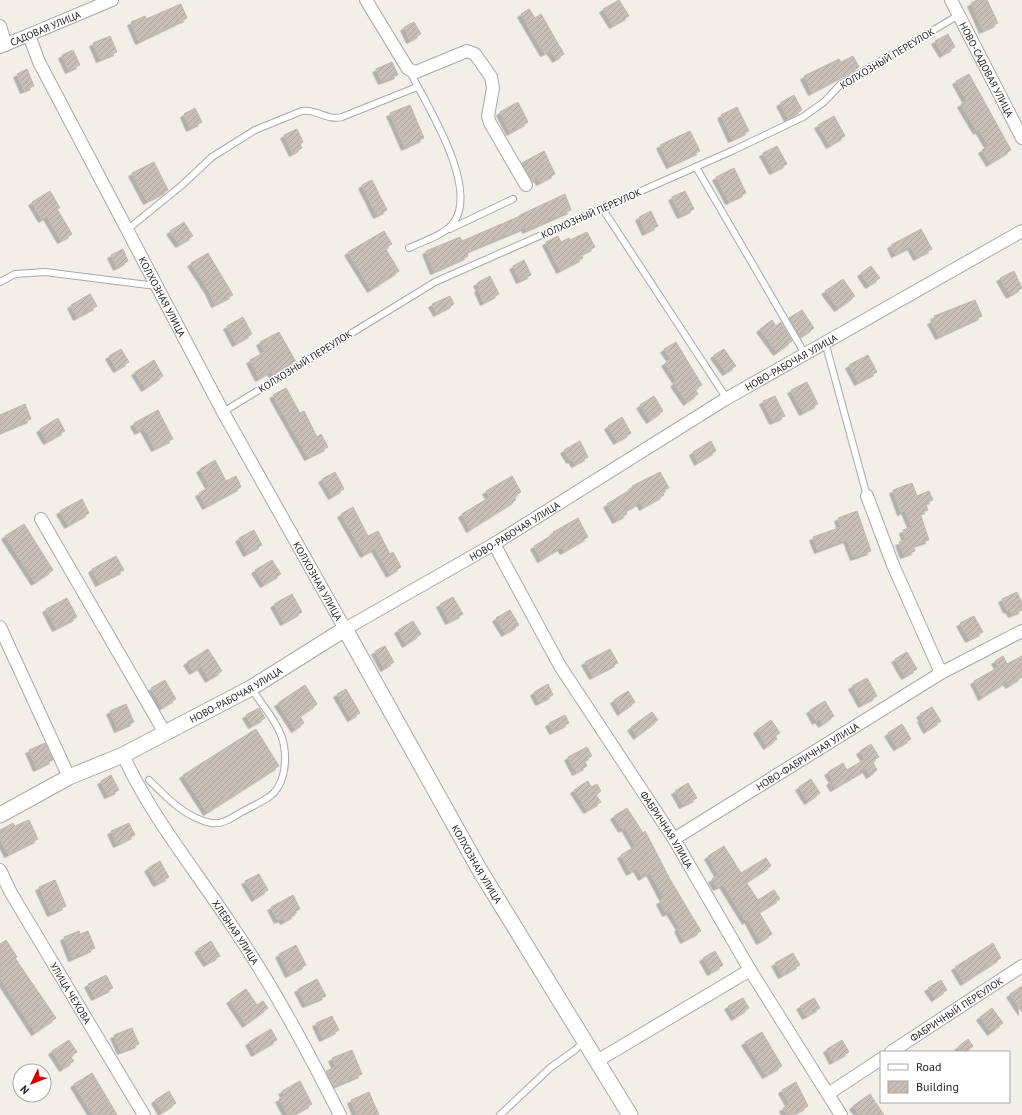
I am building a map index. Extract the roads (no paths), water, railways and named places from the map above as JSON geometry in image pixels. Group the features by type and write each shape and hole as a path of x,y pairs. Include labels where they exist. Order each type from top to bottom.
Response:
{"street":[{"name":"САДОВАЯ УЛИЦА","path":"3,46 112,0"},
{"path":"366,0 408,69 416,72 467,51 475,54 491,77 493,88 488,116 490,123 526,185"},
{"name":"НОВО-САДОВАЯ УЛИЦА","path":"951,0 1022,138"},
{"path":"0,26 3,46"},
{"name":"КОЛХОЗНАЯ УЛИЦА","path":"29,35 39,62 223,412 479,869 630,1115"},
{"name":"НОВО-РАБОЧАЯ УЛИЦА","path":"0,815 68,777 123,755 251,688 345,629 494,544 726,399 1022,231"},
{"path":"867,496 893,565 941,673"},
{"path":"41,519 165,733"},
{"name":"ФАБРИЧНАЯ УЛИЦА","path":"494,544 560,666 674,839 750,970 841,1115"},
{"path":"0,627 68,777"},
{"name":"НОВО-ФАБРИЧНАЯ УЛИЦА","path":"674,839 941,673 1022,631"},
{"name":"ХЛЕБНАЯ УЛИЦА","path":"123,755 136,783 234,927 295,1028 340,1115"},
{"name":"УЛИЦА ЧЕХОВА","path":"0,870 11,893 144,1115"},
{"name":"ФАБРИЧНЫЙ ПЕРЕУЛОК","path":"893,1051 1022,966"},
{"path":"598,1061 750,970"},
{"path":"828,1094 880,1060"}],"lane":[{"name":"КОЛХОЗНЫЙ ПЕРЕУЛОК","path":"223,412 424,288 696,167 803,117 824,102 840,85 959,15"},
{"path":"408,69 446,143 454,162 460,192 459,212 453,223 443,232"},
{"path":"128,229 181,186 212,157 255,130 302,111 310,110 335,119 342,118 417,87"},
{"path":"696,167 805,354"},
{"path":"409,248 513,199"},
{"path":"602,208 726,399"},
{"path":"0,282 15,274 45,272 156,286"},
{"path":"825,342 867,496"},
{"path":"149,780 167,798 185,812 213,824 224,822 270,797 276,790 283,774 285,764 284,745 282,735 251,688"},
{"path":"500,1115 550,1068 575,1050 585,1040"}]}
